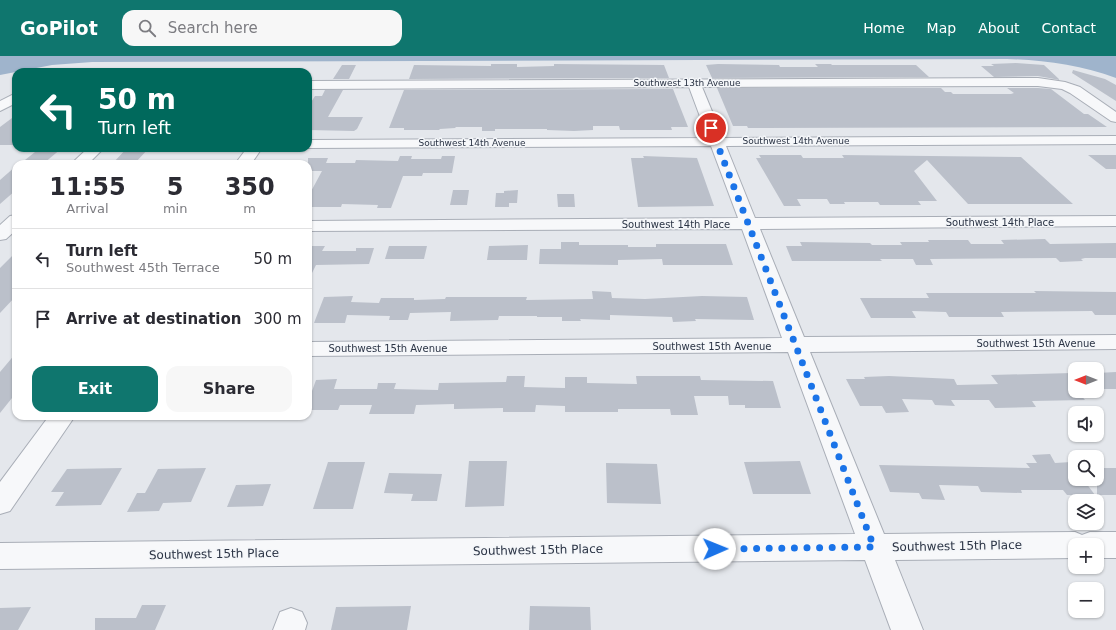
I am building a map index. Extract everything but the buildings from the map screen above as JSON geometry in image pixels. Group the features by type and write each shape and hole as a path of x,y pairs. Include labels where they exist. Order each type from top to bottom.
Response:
{"street":[{"name":"Southwest 13th Avenue","path":"312,85 1038,82 1065,86 1075,90 1116,118"},
{"path":"694,83 907,630"},
{"path":"0,107 12,100"},
{"name":"Southwest 14th Avenue","path":"312,144 1116,140"},
{"path":"84,160 92,152"},
{"name":"Southwest 14th Place","path":"312,226 1116,221"},
{"path":"0,235 12,224"},
{"name":"Southwest 15th Avenue","path":"312,349 1116,342"},
{"path":"0,503 60,420"},
{"name":"Southwest 15th Place","path":"0,556 1068,545"},
{"path":"1104,545 1116,545"}],"water":[{"path":"0,56 1116,56 1116,78 1103,73 1062,64 1007,59 92,62 52,65 36,68 12,68 12,73 0,75"}],"route":[{"path":"711,128 874,547 715,549"}]}
